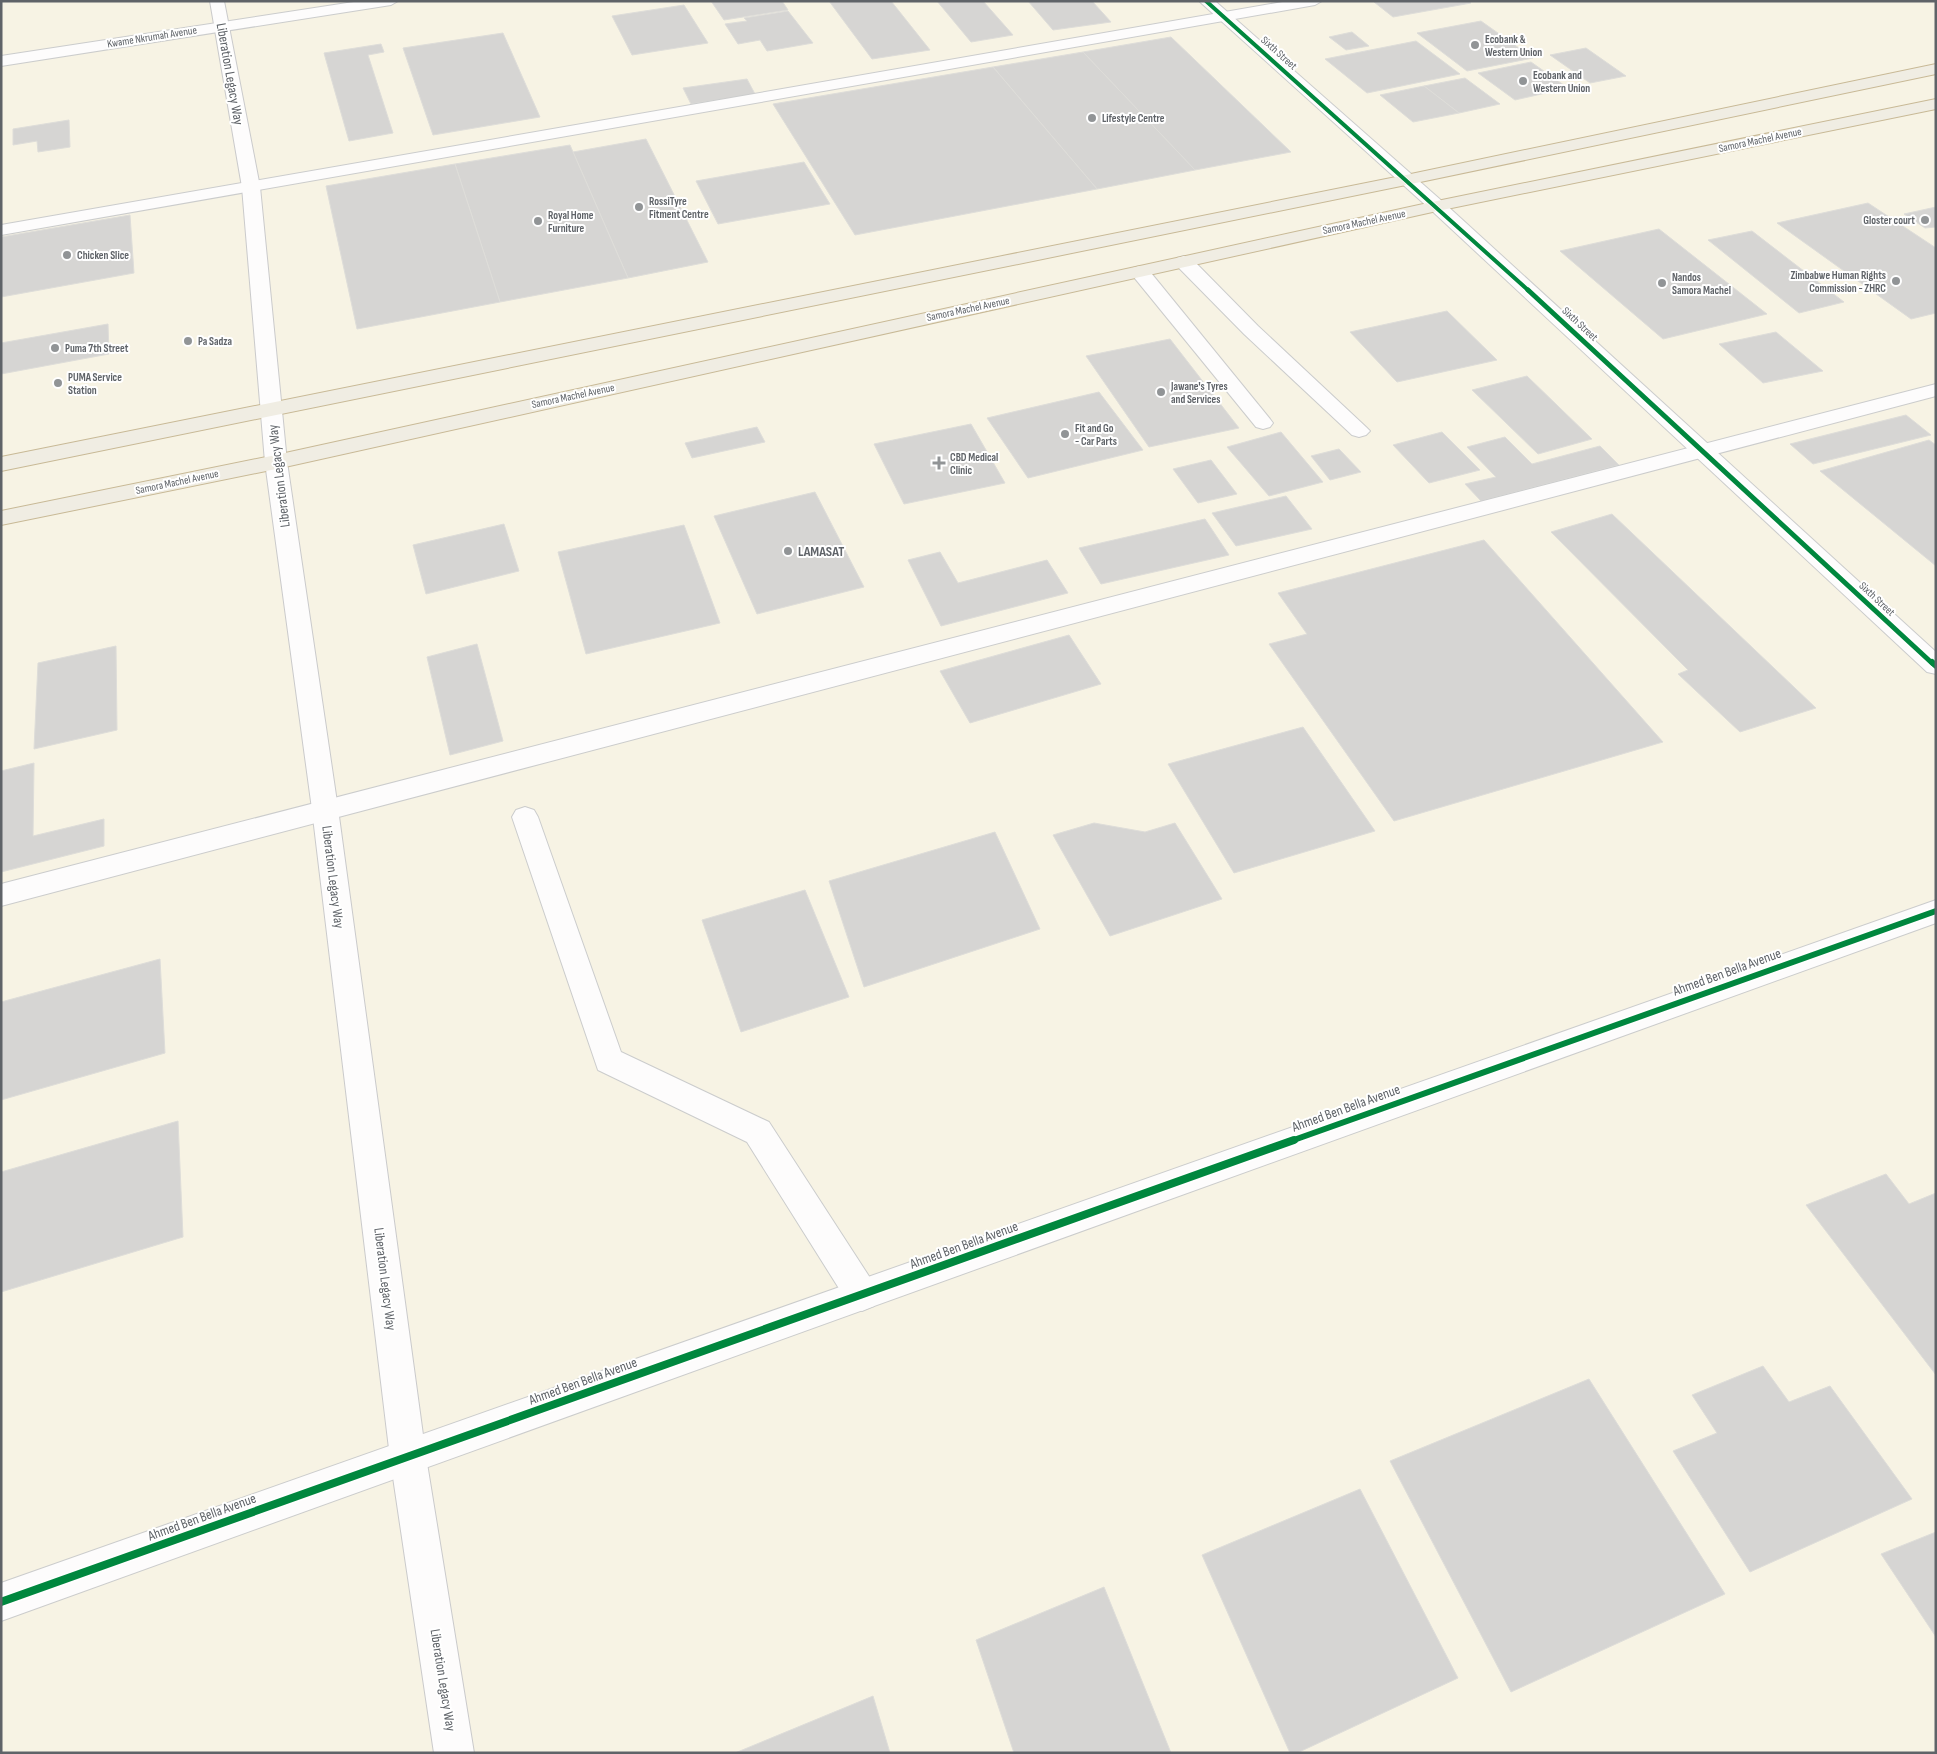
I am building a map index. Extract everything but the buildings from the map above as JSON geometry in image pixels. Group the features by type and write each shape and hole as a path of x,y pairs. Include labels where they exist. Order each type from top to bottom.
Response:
{"highway":[{"path":"1,464 1406,180 1936,69"},
{"name":"Samora Machel Avenue","path":"1,518 276,462 1437,206 1936,104"}],"street":[{"name":"Liberation Legacy Way","path":"217,1 251,187 276,462 325,809 408,1456 454,1753"},
{"name":"Kwame Nkrumah Avenue","path":"1,61 391,1"},
{"name":"Sixth Street","path":"1206,1 1437,206 1936,666"},
{"path":"1,230 1314,1"},
{"path":"1184,262 1252,330 1360,432"},
{"path":"1140,272 1263,423"},
{"path":"1,895 1936,390"},
{"path":"524,817 609,1061 758,1132 862,1294"},
{"name":"Ahmed Ben Bella Avenue","path":"1,1602 1936,911"}],"shaded area":[{"path":"1,1 1936,1 1936,1753 1,1753"}],"cycle path":[{"path":"1206,1 1437,206 1936,666"},
{"path":"1,1602 1936,911"}],"place":[{"name":"Ecobank & Western Union","path":"1475,45"},
{"name":"Ecobank and Western Union","path":"1523,81"},
{"name":"Lifestyle Centre","path":"1092,118"},
{"name":"RossiTyre Fitment Centre","path":"639,207"},
{"name":"Gloster court","path":"1925,220"},
{"name":"Royal Home Furniture","path":"538,221"},
{"name":"Chicken Slice","path":"67,255"},
{"name":"Zimbabwe Human Rights Commission - ZHRC","path":"1896,281"},
{"name":"Nandos Samora Machel","path":"1662,283"},
{"name":"Pa Sadza","path":"188,341"},
{"name":"Puma 7th Street","path":"55,348"},
{"name":"PUMA Service Station","path":"58,383"},
{"name":"Jawane's Tyres and Services","path":"1161,392"},
{"name":"Fit and Go - Car Parts","path":"1065,434"},
{"name":"CBD Medical Clinic","path":"939,463"},
{"name":"LAMASAT","path":"788,551"}]}
